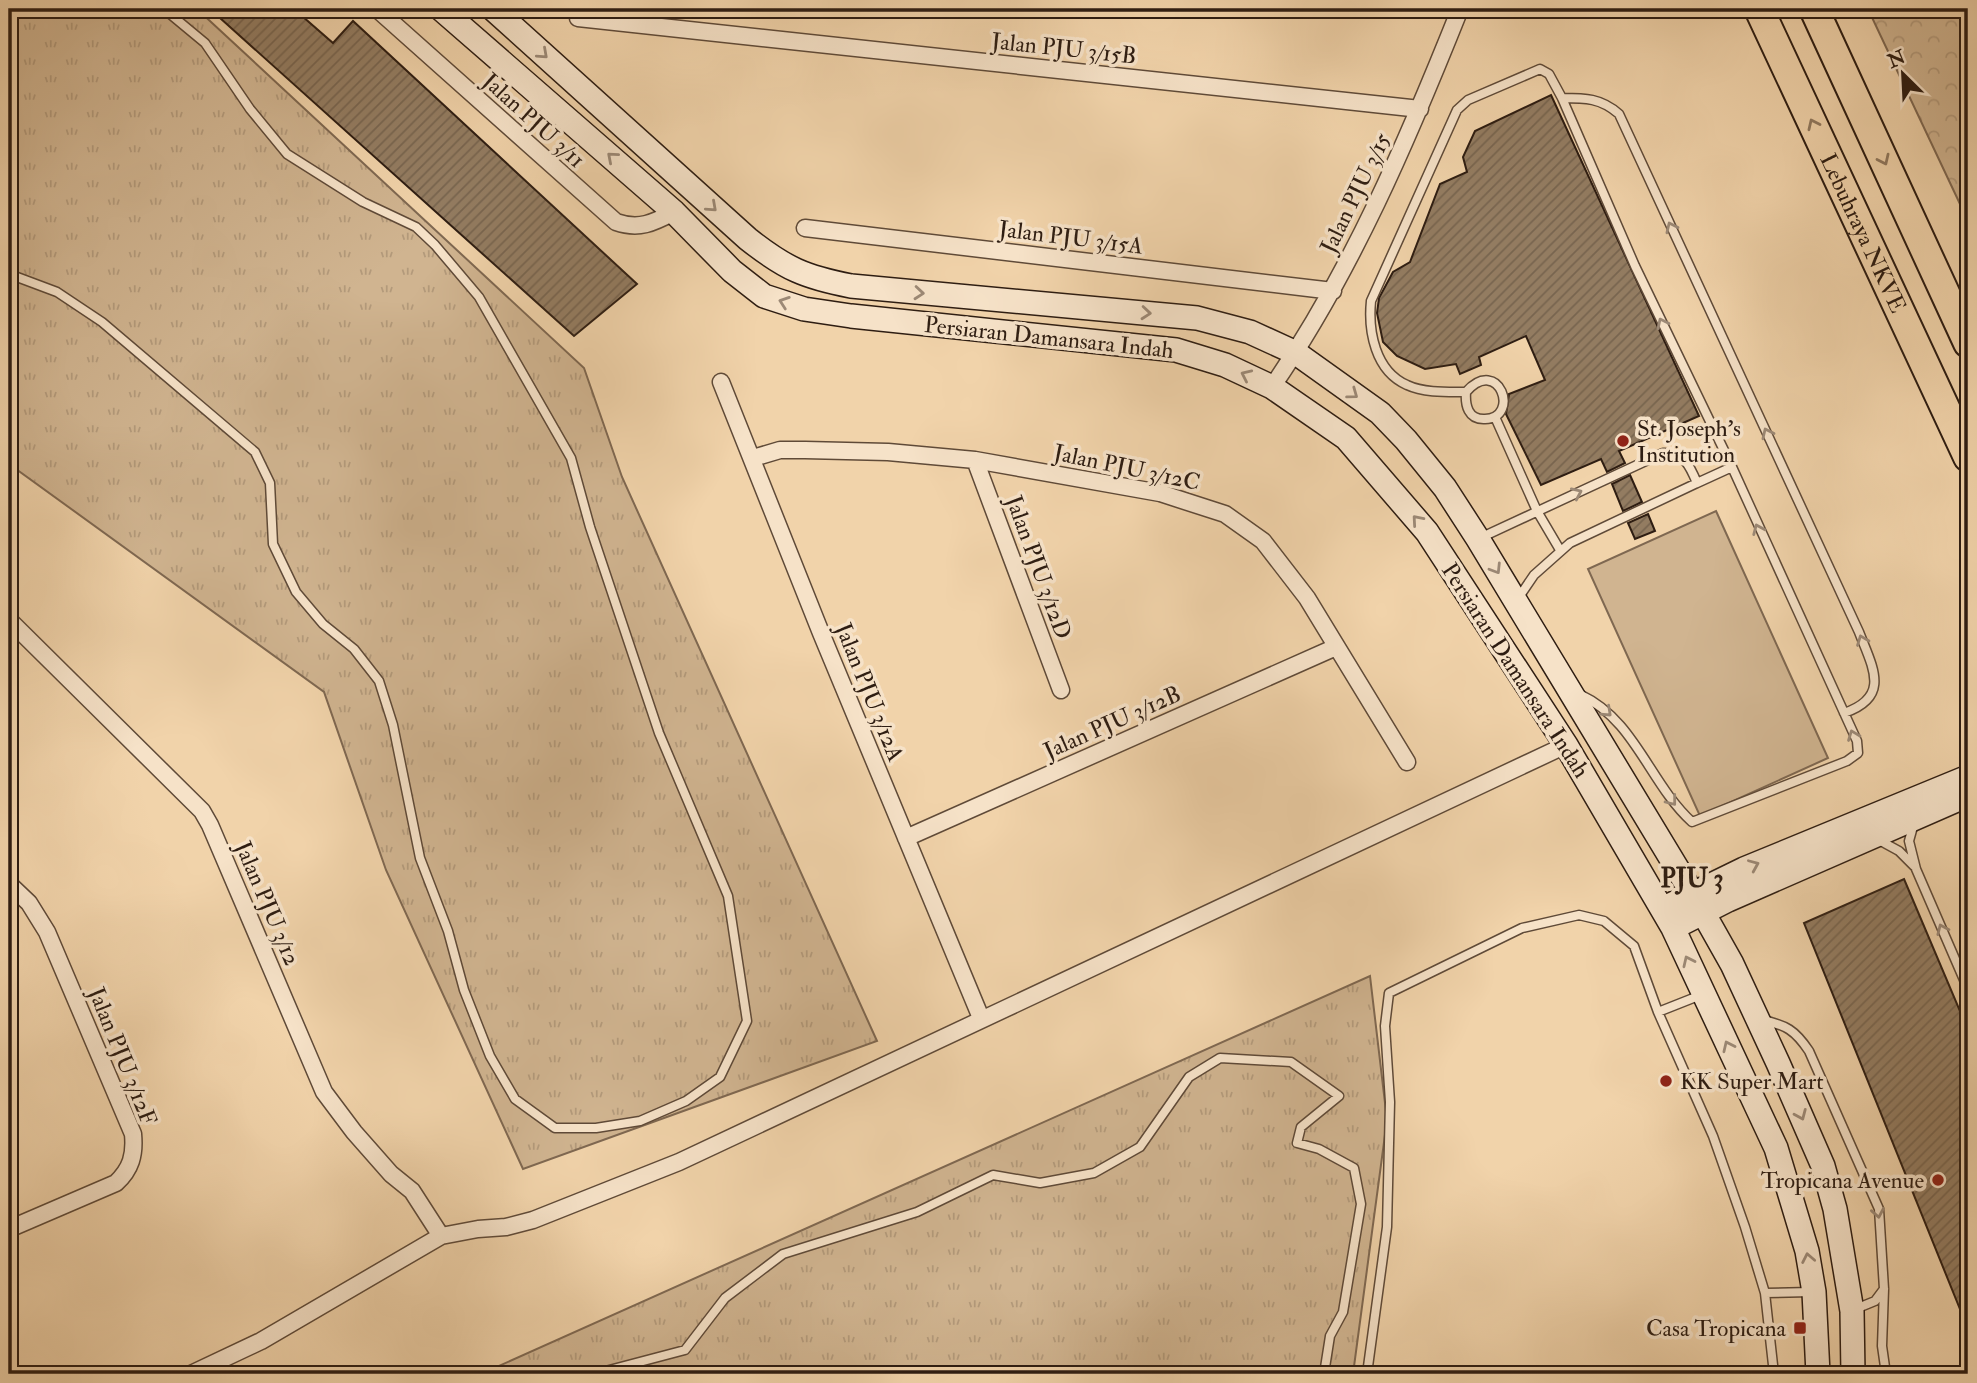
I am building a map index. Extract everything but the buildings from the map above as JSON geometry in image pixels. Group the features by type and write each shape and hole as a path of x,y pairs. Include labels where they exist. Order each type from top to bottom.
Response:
{"highway":[{"name":"Lebuhraya NKVE","path":"1759,9 1968,457"},
{"path":"1814,9 1968,343"}],"main road":[{"name":"Persiaran Damansara Indah","path":"441,9 674,212 732,271 764,296 804,309 1176,350 1225,365 1272,387 1346,438 1427,532 1566,745 1667,918 1776,1148 1796,1207 1814,1292 1818,1374"},
{"name":"Persiaran Damansara Indah","path":"493,9 748,239 781,265 815,279 851,286 1197,318 1250,332 1296,353 1380,413 1445,488 1478,539 1698,903 1732,964 1823,1166 1844,1248 1852,1311 1853,1374"},
{"path":"1698,903 1757,887 1872,837 1968,777"},
{"path":"1667,918 1915,808 1968,795"},
{"path":"1732,964 1728,923 1732,906 1757,887"}],"street":[{"name":"Jalan PJU 3/11","path":"377,9 617,222 632,227 646,225 674,212"},
{"name":"Jalan PJU 3/15","path":"1272,387 1333,291 1420,109 1460,9"},
{"name":"Jalan PJU 3/15B","path":"578,18 1420,109"},
{"name":"Jalan PJU 3/15A","path":"805,228 1333,291"},
{"name":"Jalan PJU 3/12A","path":"721,382 981,1018"},
{"name":"Jalan PJU 3/12C","path":"753,458 780,450 805,450 888,452 975,460 1160,493 1224,514 1263,541 1307,598 1406,762"},
{"name":"Jalan PJU 3/12D","path":"975,460 1061,690"},
{"name":"Jalan PJU 3/12","path":"9,620 202,811 210,824 324,1092 391,1174 412,1191 441,1236"},
{"name":"Jalan PJU 3/12B","path":"906,838 1336,647"},
{"path":"191,1374 261,1340 441,1236 506,1227 602,1193 824,1095 981,1018 1566,745"},
{"name":"Jalan PJU 3/12F","path":"9,884 29,903 47,932 134,1134 135,1148 125,1174 116,1183 9,1229"}],"lane":[{"path":"9,274 57,292 102,322 255,452 270,483 273,544 296,592 323,624 354,649 379,681 393,725 420,858 448,931 464,990 491,1056 515,1099 555,1128 596,1128 640,1121 686,1101 720,1077 747,1021 728,897 660,733 590,527 571,457 479,297 435,245 416,227 363,202 287,154 250,109 205,43 164,9"},
{"path":"1466,392 1434,391 1407,386 1395,378 1373,344 1369,323 1371,301 1457,110 1468,100 1540,69 1549,74 1562,98 1635,266 1732,467 1857,741 1858,753 1847,761 1692,822 1674,806 1610,712 1571,691"},
{"path":"1562,98 1590,98 1607,103 1619,114 1859,632 1875,675 1873,696 1861,707 1844,713"},
{"path":"1486,380 1498,385 1504,396 1503,408 1495,418 1482,420 1471,415 1465,404 1466,392 1474,383 1486,380"},
{"path":"1495,418 1537,511 1560,550"},
{"path":"1478,539 1663,453 1681,456 1688,463 1697,483"},
{"path":"1516,600 1534,575 1560,550 1732,467"},
{"path":"1915,808 1909,841 1916,869 1968,989"},
{"path":"1872,837 1899,851 1916,869"},
{"path":"1367,1374 1387,1227 1390,1102 1385,1026 1389,993 1522,928 1579,915 1604,921 1634,946 1658,1012 1713,1136 1765,1293 1774,1374"},
{"path":"1658,1012 1703,994"},
{"path":"1759,1020 1783,1024 1797,1032 1809,1051 1879,1209 1884,1289 1882,1346 1886,1374"},
{"path":"594,1374 685,1350 725,1298 783,1254 917,1212 993,1175 1040,1183 1094,1173 1140,1147 1189,1077 1220,1058 1290,1062 1339,1096 1301,1127 1297,1143 1318,1149 1354,1168 1360,1204 1343,1312 1330,1336 1324,1374"},
{"path":"1852,1311 1875,1301 1884,1289"},
{"path":"1765,1293 1814,1292"}],"green space":[{"path":"9,9 197,9 584,368 622,477 877,1041 523,1169 386,870 324,692 16,469 9,460"},
{"path":"1868,9 1968,9 1968,221"},
{"path":"1716,511 1828,758 1700,816 1588,569"},
{"path":"1370,976 1387,1120 1353,1374 481,1374"}],"place":[{"name":"St. Joseph's Institution","path":"1623,441"},
{"name":"KK Super Mart","path":"1666,1081"},
{"name":"Tropicana Avenue","path":"1938,1180"},
{"name":"Casa Tropicana","path":"1800,1328"}],"district":[{"name":"PJU 3","path":"1692,878"}]}
